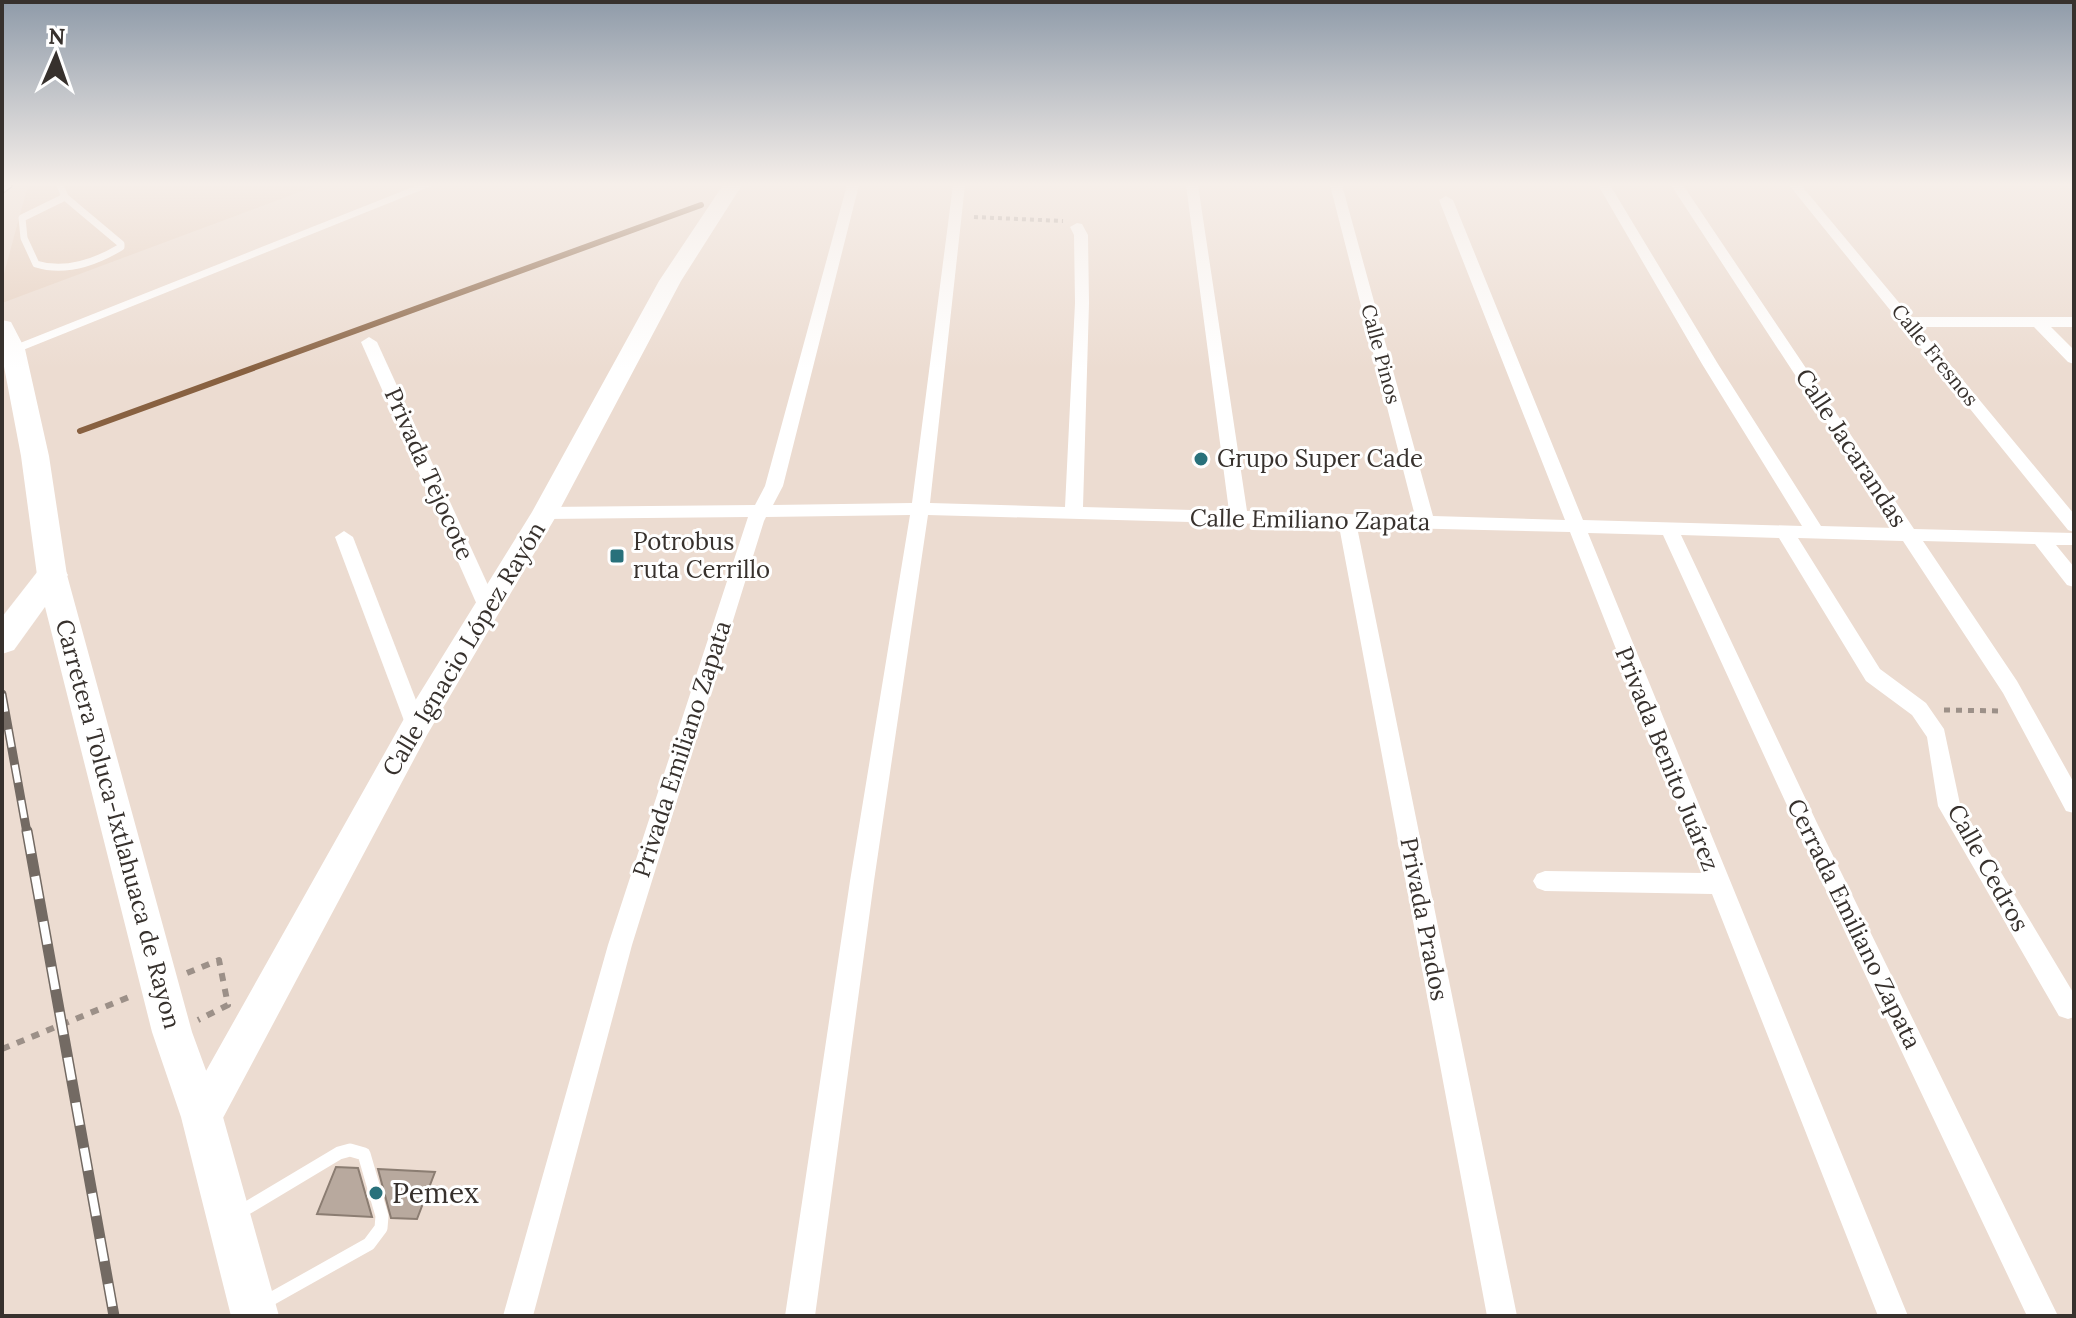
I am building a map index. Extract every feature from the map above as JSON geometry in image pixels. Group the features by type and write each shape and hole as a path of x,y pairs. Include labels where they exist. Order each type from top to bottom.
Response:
{"highway":[{"path":"2,641 52,575"}],"main road":[{"name":"Calle Ignacio López Rayón","path":"202,1117 416,726 545,513 670,281 692,247"},
{"name":"Carretera Toluca-Ixtlahuaca de Rayon","path":"7,338 35,456 52,575 172,1032 202,1117 254,1312"}],"street":[{"path":"7,338 259,247"},
{"name":"Privada Emiliano Zapata","path":"518,1316 620,945 743,556 774,486 837,247"},
{"path":"800,1316 862,881 920,509 953,247"},
{"path":"1074,513 1081,247"},
{"path":"1201,247 1239,519"},
{"name":"Calle Pinos","path":"1352,247 1426,522"},
{"name":"Privada Benito Juárez","path":"1464,247 1893,1316"},
{"path":"1640,247 1816,533"},
{"name":"Calle Jacarandas","path":"1718,247 2024,712 2074,804"},
{"name":"Calle Fresnos","path":"1846,247 2074,526"},
{"path":"1909,322 2074,322"},
{"path":"2039,323 2074,359"},
{"name":"Privada Tejocote","path":"369,342 488,607"},
{"name":"Calle Emiliano Zapata","path":"545,513 920,509 2074,539"},
{"name":"Privada Prados","path":"1347,521 1502,1316"},
{"name":"Cerrada Emiliano Zapata","path":"1670,530 1777,765 1847,903 2043,1316"},
{"name":"Calle Cedros","path":"1785,532 1873,675 1919,709 1937,735 1949,806 2068,1007"},
{"path":"344,537 416,726"},
{"path":"2041,539 2074,580"},
{"path":"1545,881 1718,884"}],"lane":[{"path":"28,247 36,264 46,268 68,267 120,247"},
{"path":"231,1218 339,1153 350,1150 364,1154 382,1216 377,1236 369,1244 254,1312"}],"path":[{"path":"1919,709 2024,712"},
{"path":"176,978 219,960 228,1005"},
{"path":"2,1049 147,990"}],"shaded area":[{"path":"11,247 153,247 2,303 2,281"}],"building":[{"path":"336,1167 358,1168 372,1217 317,1214"},
{"path":"378,1169 435,1172 417,1219 391,1218"}],"waterway":[{"path":"80,431 587,247"}],"railway":[{"path":"2,694 27,833"},
{"path":"27,831 114,1316"}],"place":[{"name":"Grupo Super Cade","path":"1201,459"},
{"name":"Potrobus ruta Cerrillo","path":"617,556"},
{"name":"Pemex","path":"376,1193"}]}
